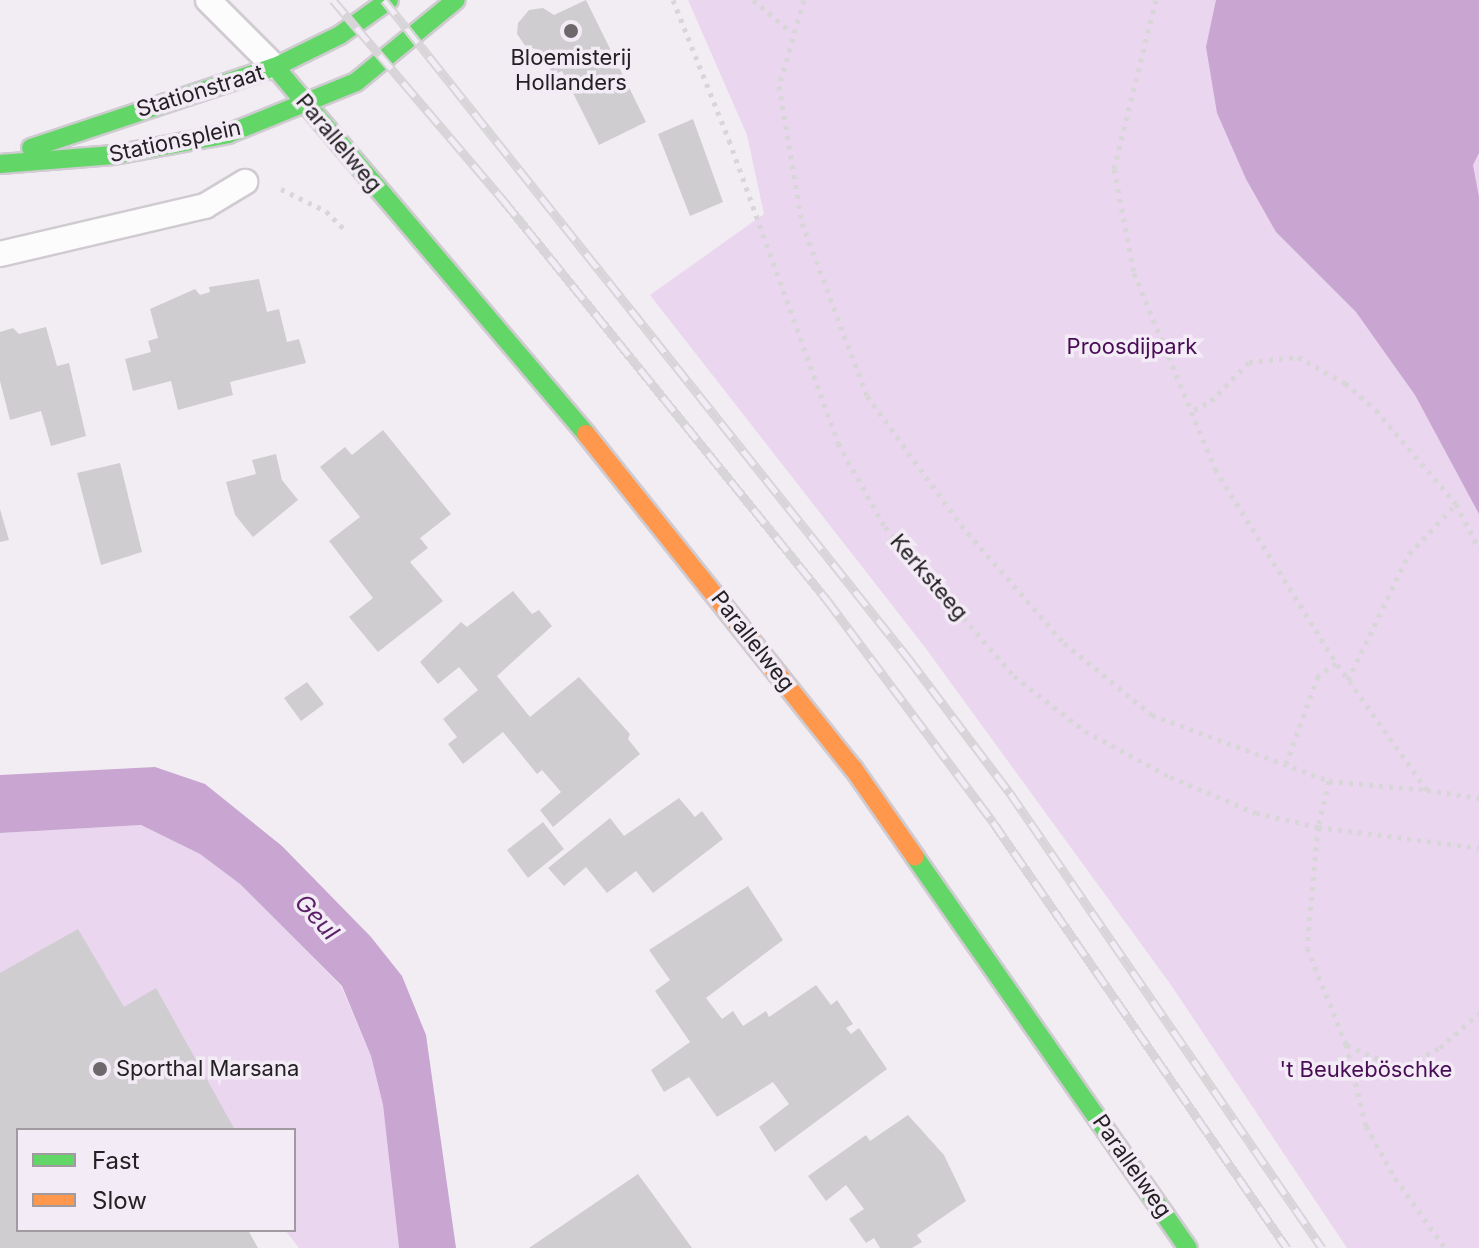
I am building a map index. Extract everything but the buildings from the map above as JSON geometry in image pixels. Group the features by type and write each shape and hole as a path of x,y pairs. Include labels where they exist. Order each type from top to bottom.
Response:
{"street":[{"name":"Stationstraat","path":"0,161 275,67 333,39 389,0"},
{"name":"Stationsplein","path":"0,161 180,145 307,105 356,82 456,0"},
{"name":"Parallelweg","path":"275,67 525,357 853,768 1188,1248"}],"lane":[{"path":"208,0 275,67"},
{"path":"0,254 205,206 245,182"}],"path":[{"name":"Kerksteeg","path":"673,0 729,140 838,443 885,527 1014,676 1085,731 1185,783 1256,813 1318,827 1479,848"},
{"path":"753,0 791,32"},
{"path":"804,0 791,32 779,86 802,223 867,396 961,525 1064,643 1152,715 1329,781 1479,798"},
{"path":"1156,0 1114,169 1134,273 1238,511 1274,557 1336,663 1427,790"},
{"path":"326,211 346,230"},
{"path":"1194,410 1211,401 1249,362 1298,357 1345,383 1376,410 1456,504 1479,549"},
{"path":"1348,680 1409,554 1456,504"},
{"path":"1286,764 1318,676 1336,663"},
{"path":"1329,781 1318,827 1307,948 1346,1044 1366,1126 1395,1178 1445,1248"},
{"path":"1346,1044 1399,1068 1440,1048 1479,1013"}],"green space":[{"name":"Proosdijpark","path":"688,0 1479,0 1479,1248 1347,1248 1171,985 924,646 650,295 764,214 747,135"},
{"path":"141,825 200,854 240,884 341,986 371,1056 383,1105 399,1248 299,1248 287,1232 296,1232 296,1128 209,1128 0,991 0,833"}],"water":[{"path":"1216,0 1479,0 1479,153 1473,165 1479,197 1479,514 1415,395 1356,312 1276,232 1246,179 1217,113 1206,47"},
{"name":"Geul","path":"155,767 205,784 282,846 371,937 402,976 426,1035 456,1248 399,1248 383,1105 371,1056 342,986 240,884 200,854 141,825 0,833 0,775"}],"railway":[{"path":"333,0 504,201 827,600 993,822 1287,1248"},
{"path":"384,0 909,659 1010,793 1322,1248"}],"traffic: fast":[{"path":"31,148 275,67 340,35 389,0"},
{"path":"0,164 114,155 228,134 356,82 456,0"},
{"path":"275,67 586,434"},
{"path":"915,857 1188,1248"}],"traffic: slow":[{"path":"586,434 853,768 915,857"}],"place":[{"name":"Bloemisterij Hollanders","path":"571,31"},
{"name":"Sporthal Marsana","path":"100,1069"}],"park label":[{"name":"'t Beukeböschke","path":"1366,1070"}]}
